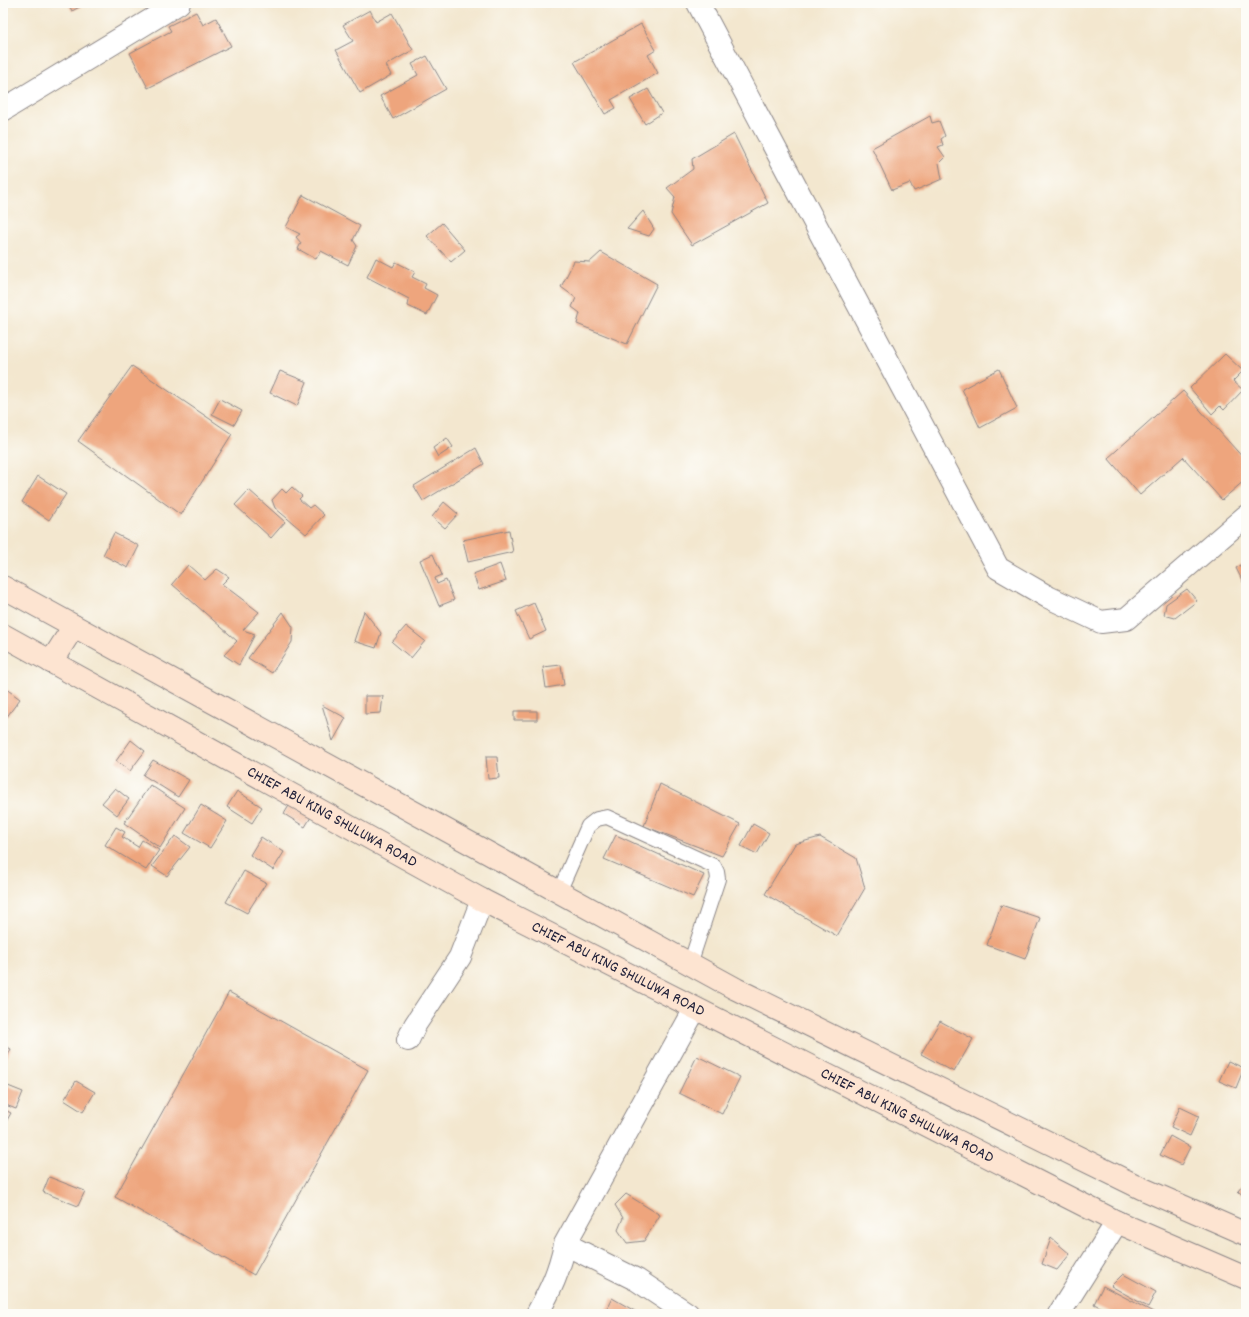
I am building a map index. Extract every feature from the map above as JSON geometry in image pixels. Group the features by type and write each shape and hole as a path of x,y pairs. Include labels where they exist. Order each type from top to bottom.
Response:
{"street":[{"path":"3,110 148,11 179,3"},
{"path":"698,3 998,568 1048,597 1100,622 1126,619 1246,516"},
{"path":"3,587 736,989 1141,1188 1246,1234"},
{"path":"51,662 74,626"},
{"name":"CHIEF ABU KING SHULUWA ROAD","path":"3,635 482,900 1117,1222 1246,1278"},
{"path":"408,1040 415,1025 460,957 482,900"},
{"path":"537,1314 553,1285 561,1264 564,1244 695,1009"},
{"path":"1059,1314 1117,1222"},
{"path":"564,1244 637,1280 688,1314"}],"lane":[{"path":"560,892 588,826 597,819 607,817 714,866 718,872 718,879 690,964"}],"building":[{"path":"68,3 87,3 72,11"},
{"path":"370,10 376,22 392,13 413,50 386,65 391,75 360,93 336,50 353,41 343,25"},
{"path":"196,12 203,25 216,18 231,46 148,88 130,53 171,31 168,26"},
{"path":"641,24 656,50 648,55 658,73 611,100 616,108 605,114 574,62"},
{"path":"427,56 446,89 393,119 380,96 418,75 412,64"},
{"path":"648,89 662,113 645,124 630,99"},
{"path":"930,116 932,123 939,121 945,136 941,139 943,145 938,147 945,157 939,163 942,179 914,191 910,183 892,190 872,148"},
{"path":"734,134 768,203 692,245 671,214 675,197 667,188 693,169 692,159"},
{"path":"303,195 360,226 353,240 357,246 348,265 321,251 316,259 298,249 301,243 296,237 300,234 286,227"},
{"path":"643,211 654,229 649,236 627,229"},
{"path":"442,223 465,250 451,262 427,236"},
{"path":"601,252 657,284 627,344 577,324 580,313 572,307 576,298 561,287 574,261 590,262"},
{"path":"376,258 393,267 396,262 415,272 412,277 426,284 424,288 437,295 427,315 408,306 409,299 367,277"},
{"path":"1225,354 1243,371 1233,381 1243,390 1224,410 1220,406 1212,414 1190,388"},
{"path":"132,366 232,434 181,515 78,441"},
{"path":"999,369 1017,408 980,428 962,389"},
{"path":"280,371 307,382 297,406 270,393"},
{"path":"1183,391 1246,461 1246,479 1222,500 1183,457 1140,495 1108,458"},
{"path":"220,399 242,411 234,425 212,414"},
{"path":"447,438 453,447 438,457 433,448"},
{"path":"476,448 484,464 423,501 414,486"},
{"path":"38,476 66,494 49,520 22,502"},
{"path":"292,487 302,496 299,499 309,508 313,505 324,515 306,534 275,508 272,500 282,489 286,493"},
{"path":"249,490 285,522 271,538 235,505"},
{"path":"444,502 458,514 445,528 432,517"},
{"path":"509,530 513,552 468,562 463,540"},
{"path":"114,533 139,546 128,568 103,555"},
{"path":"433,554 442,575 435,578 437,584 446,580 454,600 439,606 420,560"},
{"path":"1246,562 1246,588 1236,568"},
{"path":"500,564 506,581 479,590 473,574"},
{"path":"188,565 205,580 217,569 229,577 222,584 259,612 243,630 255,634 239,665 224,655 237,641 172,584"},
{"path":"1187,589 1197,601 1175,618 1164,615 1166,604"},
{"path":"534,603 546,631 529,639 516,611"},
{"path":"364,611 381,633 376,648 354,641"},
{"path":"283,612 293,627 292,642 272,673 248,658"},
{"path":"406,626 425,641 411,658 392,642"},
{"path":"561,665 564,685 546,688 543,667"},
{"path":"5,688 20,699 3,722 3,691"},
{"path":"365,696 383,696 381,713 365,714"},
{"path":"322,705 346,718 333,741"},
{"path":"514,711 537,711 537,720 514,720"},
{"path":"131,740 145,751 130,771 116,761"},
{"path":"486,757 497,757 499,778 488,779"},
{"path":"153,760 189,780 178,797 143,775"},
{"path":"660,784 740,824 722,856 644,826"},
{"path":"150,785 185,808 160,848 124,823"},
{"path":"115,788 129,799 117,815 102,803"},
{"path":"237,791 262,807 252,823 227,807"},
{"path":"290,804 311,817 305,827 284,814"},
{"path":"201,805 227,821 210,848 184,833"},
{"path":"753,824 769,833 757,854 741,846"},
{"path":"116,827 125,832 122,837 138,847 142,840 159,850 146,870 105,845"},
{"path":"616,835 704,875 693,897 604,859"},
{"path":"175,836 190,847 167,876 152,866"},
{"path":"261,837 284,852 273,870 250,855"},
{"path":"820,837 856,858 865,888 837,936 765,894 795,844"},
{"path":"244,871 266,883 247,913 226,902"},
{"path":"1001,905 1040,918 1025,959 987,945"},
{"path":"229,992 368,1070 254,1275 115,1197"},
{"path":"940,1021 973,1039 954,1072 921,1054"},
{"path":"3,1045 11,1049 3,1065"},
{"path":"697,1056 740,1077 722,1114 679,1093"},
{"path":"1228,1061 1244,1068 1236,1088 1219,1081"},
{"path":"76,1081 95,1092 83,1112 64,1100"},
{"path":"3,1084 23,1092 16,1109 3,1104"},
{"path":"1180,1107 1199,1116 1190,1136 1171,1127"},
{"path":"3,1109 11,1113 3,1127"},
{"path":"1170,1136 1190,1147 1181,1165 1160,1155"},
{"path":"49,1177 85,1191 78,1206 43,1192"},
{"path":"1246,1181 1246,1198 1238,1191"},
{"path":"626,1194 660,1215 644,1241 627,1243 618,1230 623,1218 615,1205"},
{"path":"1051,1238 1070,1254 1057,1270 1042,1264"},
{"path":"1123,1274 1156,1292 1148,1307 1111,1286"},
{"path":"1103,1286 1157,1314 1114,1314 1094,1304"},
{"path":"612,1298 640,1314 604,1314"}]}
